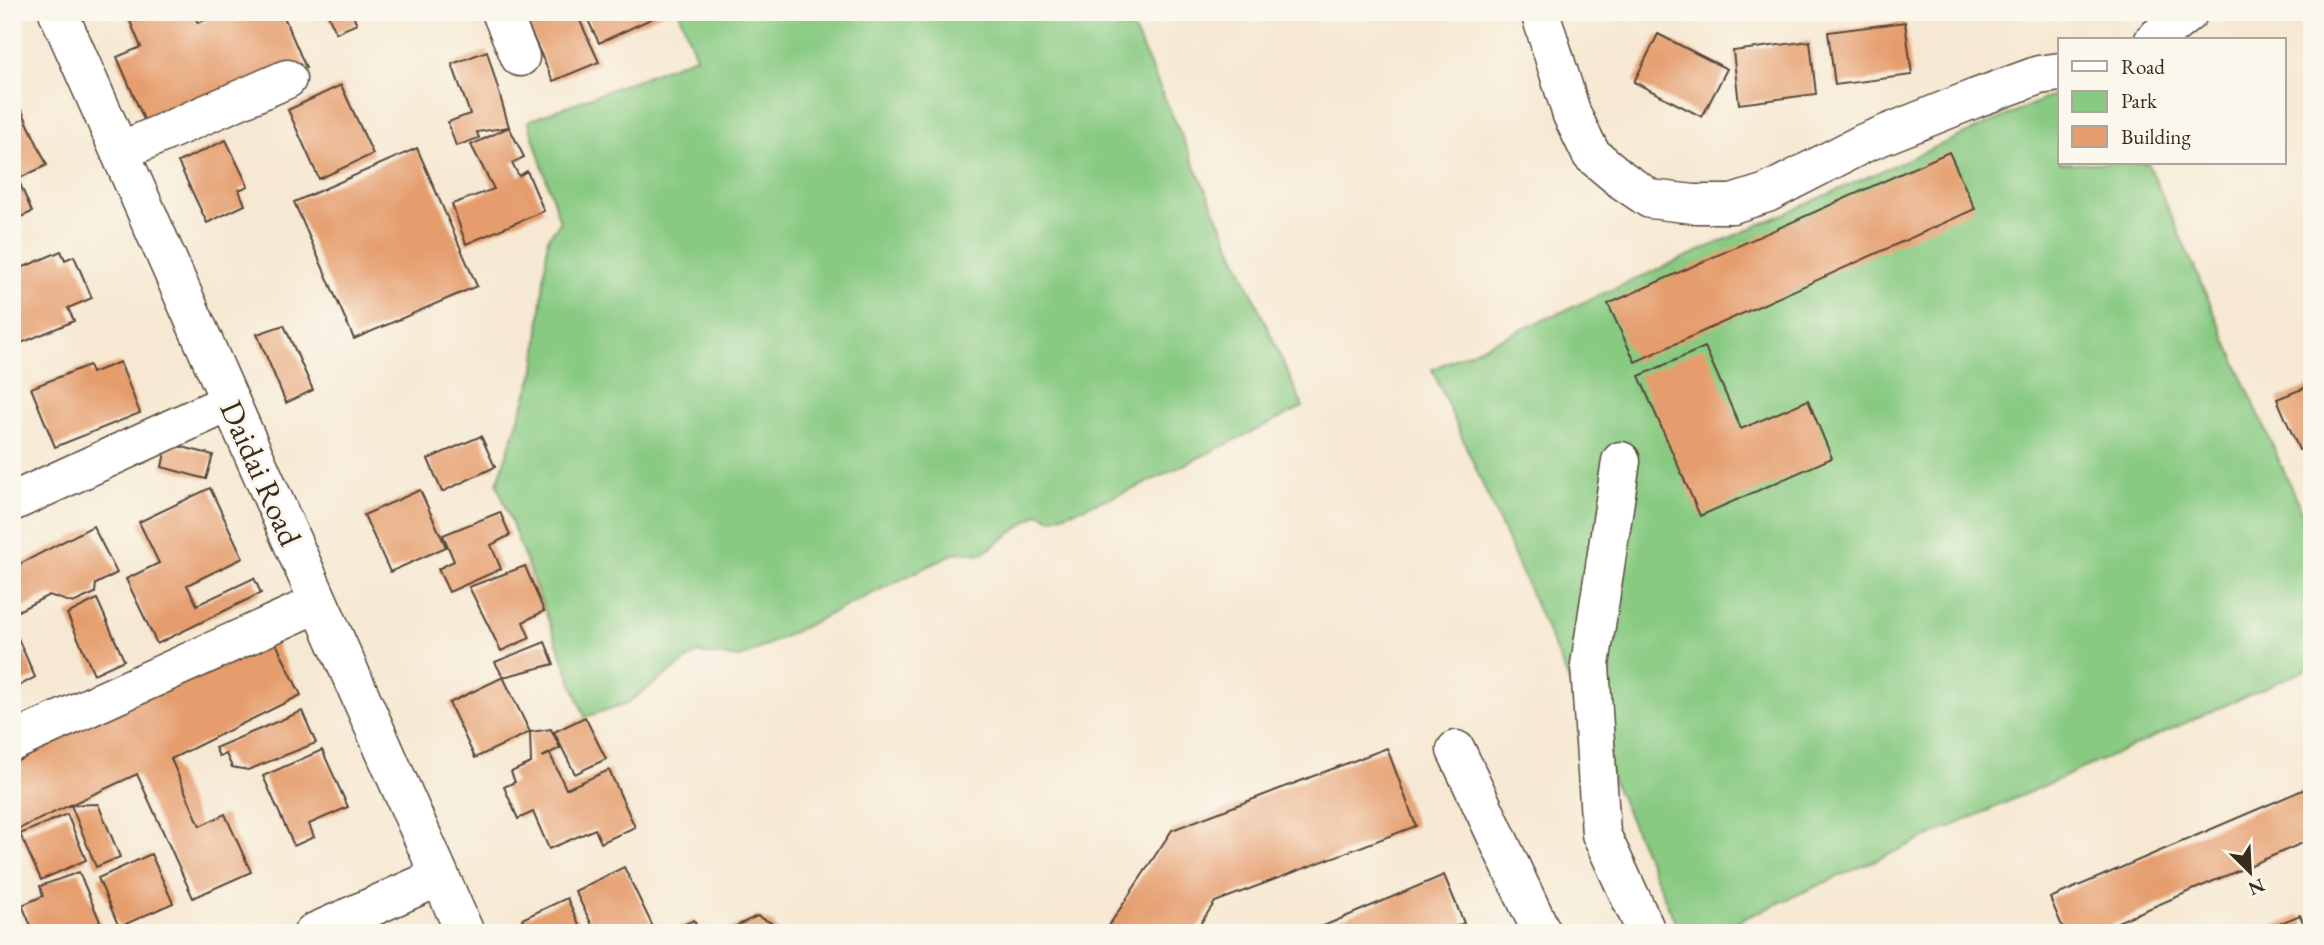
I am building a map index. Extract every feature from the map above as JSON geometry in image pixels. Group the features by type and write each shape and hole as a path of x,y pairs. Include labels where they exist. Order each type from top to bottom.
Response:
{"street":[{"name":"Daidai Road","path":"58,12 465,933"},
{"path":"501,12 520,57"},
{"path":"1540,12 1572,115 1591,154 1650,199 1694,204 1732,204 1767,193 1864,143 1976,97 2039,75 2058,72"},
{"path":"2156,38 2189,12"},
{"path":"121,151 287,79"},
{"path":"12,502 230,402"},
{"path":"1621,461 1590,665 1601,834 1647,933"},
{"path":"12,742 319,603"},
{"path":"1456,750 1529,927"},
{"path":"313,933 439,877"}],"green space":[{"path":"679,12 1126,12 1303,407 1136,488 1052,519 1039,513 982,554 957,552 740,658 697,653 627,703 585,717 497,484 535,370 548,238 560,222 528,121 696,57"},
{"path":"2058,93 2058,164 2148,164 2312,535 2312,667 1711,933 1680,933 1432,369"}],"building":[{"path":"126,12 193,12 198,23 223,12 282,12 306,68 151,136 117,57 141,47"},
{"path":"327,12 351,12 357,24 336,33"},
{"path":"536,12 576,12 599,62 553,81 524,17"},
{"path":"584,12 666,12 599,43"},
{"path":"1905,22 1912,75 1835,85 1828,32"},
{"path":"1658,34 1727,69 1702,117 1634,82"},
{"path":"1810,41 1816,94 1739,104 1733,51"},
{"path":"487,51 509,127 477,132 479,138 456,146 448,122 470,114 452,64"},
{"path":"341,85 373,154 319,179 288,110"},
{"path":"22,111 47,165 18,179 32,212 12,221 12,116"},
{"path":"509,127 524,157 512,163 519,176 527,171 544,211 466,244 452,204 494,189 471,145"},
{"path":"226,140 248,186 239,190 245,205 207,223 178,162"},
{"path":"417,148 477,286 354,339 294,202"},
{"path":"1949,152 1975,209 1635,362 1608,304"},
{"path":"61,251 65,260 74,256 92,298 68,308 74,321 19,344 12,328 12,272"},
{"path":"284,325 313,390 286,403 257,334"},
{"path":"1705,347 1741,429 1808,400 1832,458 1700,516 1639,376"},
{"path":"120,362 140,413 55,447 31,388 89,365 92,373"},
{"path":"2312,385 2312,445 2299,450 2277,399"},
{"path":"481,436 495,467 442,492 428,459"},
{"path":"167,443 213,455 206,479 162,467"},
{"path":"210,488 243,558 187,585 197,605 254,578 261,593 157,644 126,579 159,563 139,522"},
{"path":"420,490 446,547 390,572 364,515"},
{"path":"500,512 510,535 491,545 501,569 449,592 438,569 454,561 443,535"},
{"path":"93,526 117,573 96,584 95,593 73,603 49,595 12,614 12,568"},
{"path":"525,566 544,611 523,622 530,638 501,651 469,587"},
{"path":"97,599 124,660 94,674 67,614"},
{"path":"270,631 301,695 171,759 200,826 225,814 251,872 193,898 137,774 12,832 12,753"},
{"path":"17,636 35,677 17,687 12,675 12,638"},
{"path":"545,642 554,664 503,677 495,662"},
{"path":"503,677 530,732 475,758 449,703"},
{"path":"302,711 316,743 248,770 232,767 226,754 219,756 215,748"},
{"path":"585,717 606,759 575,774 554,732"},
{"path":"551,729 560,748 542,757 550,754 566,789 609,770 635,827 601,843 595,829 549,849 533,812 518,819 504,787 515,782 511,772 531,763 530,732"},
{"path":"1387,748 1416,826 1215,902 1194,933 1104,933 1172,830"},
{"path":"322,750 348,807 309,824 314,837 294,846 263,776"},
{"path":"2312,786 2312,839 2092,933 2065,933 2050,898"},
{"path":"98,804 120,857 96,867 71,805"},
{"path":"67,814 86,860 41,880 20,834"},
{"path":"151,854 173,903 119,927 98,878"},
{"path":"624,867 656,933 596,933 575,891"},
{"path":"79,872 105,933 81,933 79,928 67,933 34,933 22,905 43,896 40,886"},
{"path":"1444,875 1464,923 1440,933 1307,933"},
{"path":"567,898 583,933 529,933 522,919"},
{"path":"2300,915 2307,933 2257,933"},
{"path":"757,916 774,924 779,933 721,933"},
{"path":"694,920 700,933 663,933"}]}
